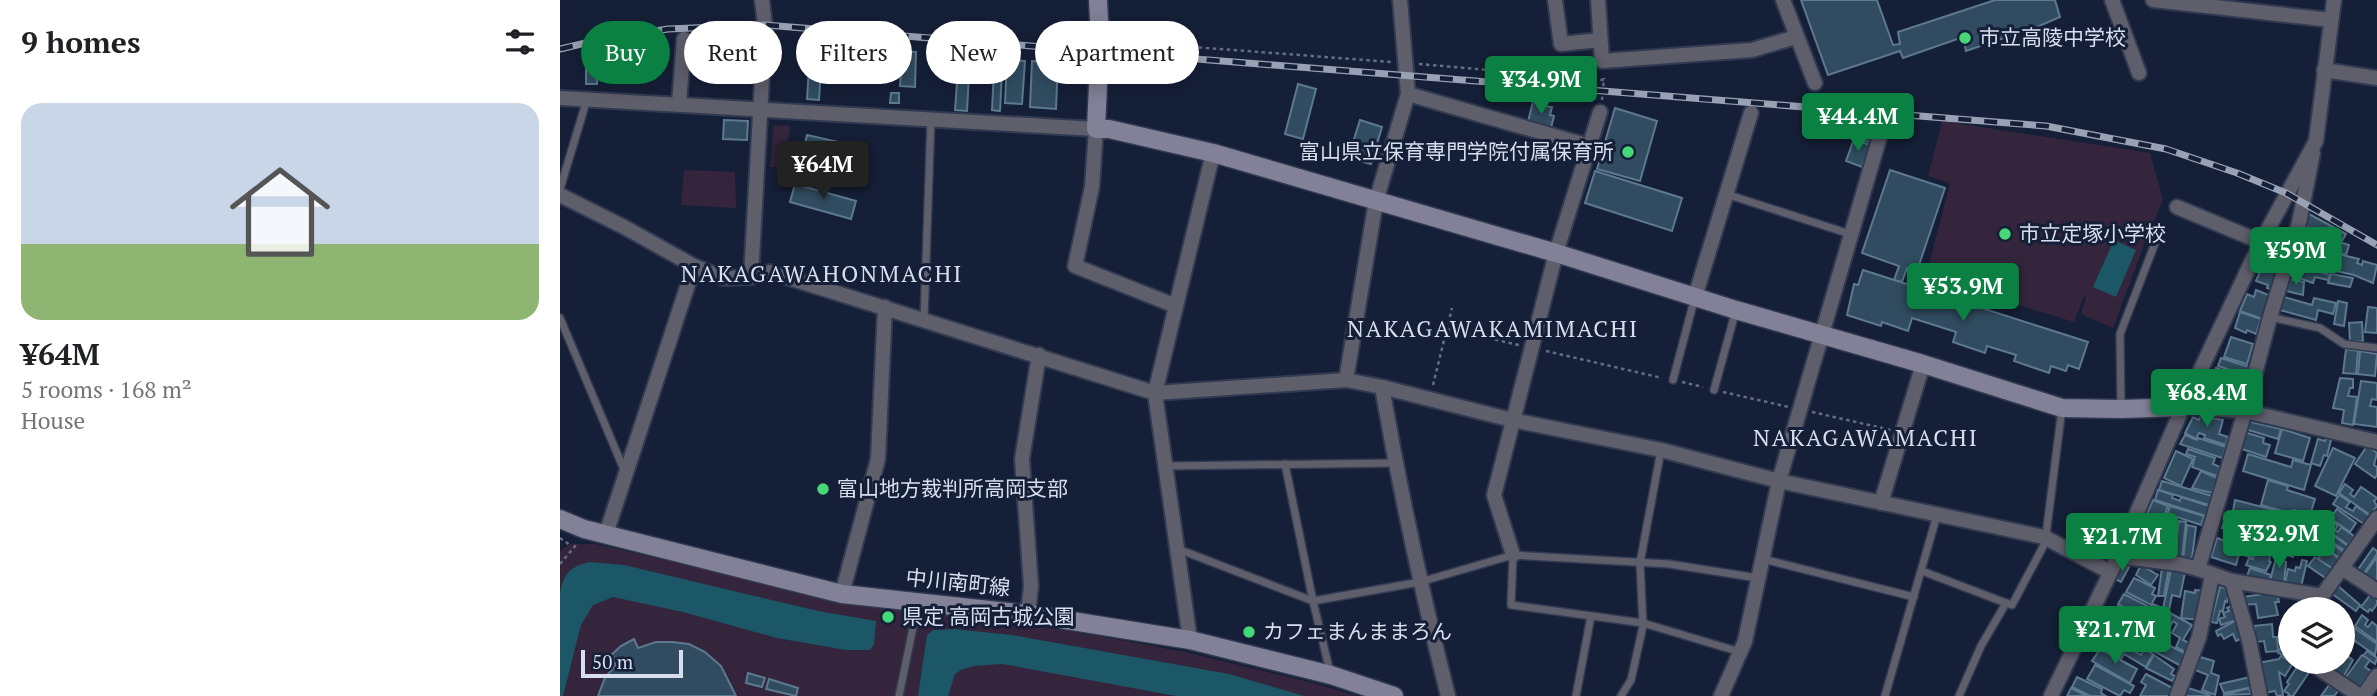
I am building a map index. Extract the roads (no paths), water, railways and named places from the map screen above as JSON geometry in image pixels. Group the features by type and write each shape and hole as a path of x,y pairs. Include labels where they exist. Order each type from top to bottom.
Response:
{"street":[{"path":"751,277 765,25 762,0"},
{"path":"1098,0 1100,40 1092,187 1075,266 1176,306"},
{"path":"1346,380 1376,201 1408,94 1400,0"},
{"path":"1555,0 1561,44 1600,40"},
{"path":"1598,0 1602,61 1752,50 1796,37"},
{"path":"1783,0 1815,83"},
{"path":"2112,0 2139,73"},
{"path":"2153,0 2331,20"},
{"path":"2198,569 2270,317 2300,223 2316,141 2333,0"},
{"path":"679,104 684,38"},
{"path":"2324,70 2377,78"},
{"path":"1408,94 1589,146"},
{"path":"560,98 1109,130 1213,153 1556,253 1736,310 1923,363 2063,408 2183,407 2245,411 2377,442"},
{"path":"1513,555 1494,495 1556,253 1600,112"},
{"path":"1695,297 1751,113"},
{"path":"1721,696 1745,641 1779,481 1850,234 1877,155 1882,129"},
{"path":"2051,696 2261,242 2316,141"},
{"path":"1190,640 1155,393 1213,153"},
{"path":"560,195 624,227 694,267 723,278 751,277 770,272 1155,393 1346,380 1512,420 1661,450 1779,481 2044,537 2110,572"},
{"path":"2177,207 2261,242"},
{"path":"607,534 694,267"},
{"path":"842,594 878,459 885,307"},
{"path":"1028,614 1031,586 1022,459 1039,355"},
{"path":"1881,503 1923,363"},
{"path":"1382,387 1420,582 1448,696"},
{"path":"2323,597 2377,518"},
{"name":"中川南町線","path":"560,519 584,529 842,594 1028,614 1190,640 1331,676 1394,696"},
{"path":"2118,556 2179,564 2212,576 2299,597"},
{"path":"2342,568 2377,591"},
{"path":"2177,696 2199,637 2212,576"},
{"path":"2232,581 2249,640 2260,696"},
{"path":"2328,674 2362,696 2377,676"}],"lane":[{"path":"560,189 587,99"},
{"path":"924,319 931,118"},
{"path":"1726,194 1850,234"},
{"path":"2121,409 2120,334 2159,233"},
{"path":"1673,380 1695,297"},
{"path":"1714,390 1736,310"},
{"path":"2270,317 2320,328 2344,344 2377,348"},
{"path":"560,318 626,473"},
{"path":"1922,571 2012,606 2045,543 2063,408"},
{"path":"1621,696 1631,680 1643,623 1640,564 1661,450"},
{"path":"1166,466 1395,463"},
{"path":"1285,464 1331,676"},
{"path":"1885,696 1937,515"},
{"path":"1178,549 1313,601 1420,582 1513,555 1669,564 1759,578"},
{"path":"1513,555 1511,605 1643,623 1740,652"},
{"path":"1763,559 1914,597"},
{"path":"899,696 918,602"},
{"path":"1959,696 1980,646 2006,603"},
{"path":"1576,696 1591,617"}],"water":[{"path":"2114,240 2136,250 2116,297 2093,287"},
{"path":"589,562 624,565 818,611 876,621 874,644 870,650 846,650 777,638 683,612 613,597 593,605 581,625 563,696 560,696 560,593 569,572"},
{"path":"954,629 1012,635 1229,674 1304,696 1176,696 1003,664 973,666 961,670 955,674 948,696 918,696 927,635 933,630"}],"railway":[{"path":"560,49 668,29 765,25 2046,126 2166,149 2237,173 2286,193 2377,245"}],"place":[{"name":"市立高陵中学校","path":"1965,38"},
{"name":"富山県立保育専門学院付属保育所","path":"1628,152"},
{"name":"市立定塚小学校","path":"2005,234"},
{"name":"富山地方裁判所高岡支部","path":"823,489"},
{"name":"県定 高岡古城公園","path":"888,617"},
{"name":"カフェまんままろん","path":"1249,632"}],"district":[{"name":"NAKAGAWAHONMACHI","path":"822,274"},
{"name":"NAKAGAWAKAMIMACHI","path":"1493,329"},
{"name":"NAKAGAWAMACHI","path":"1866,438"}]}
